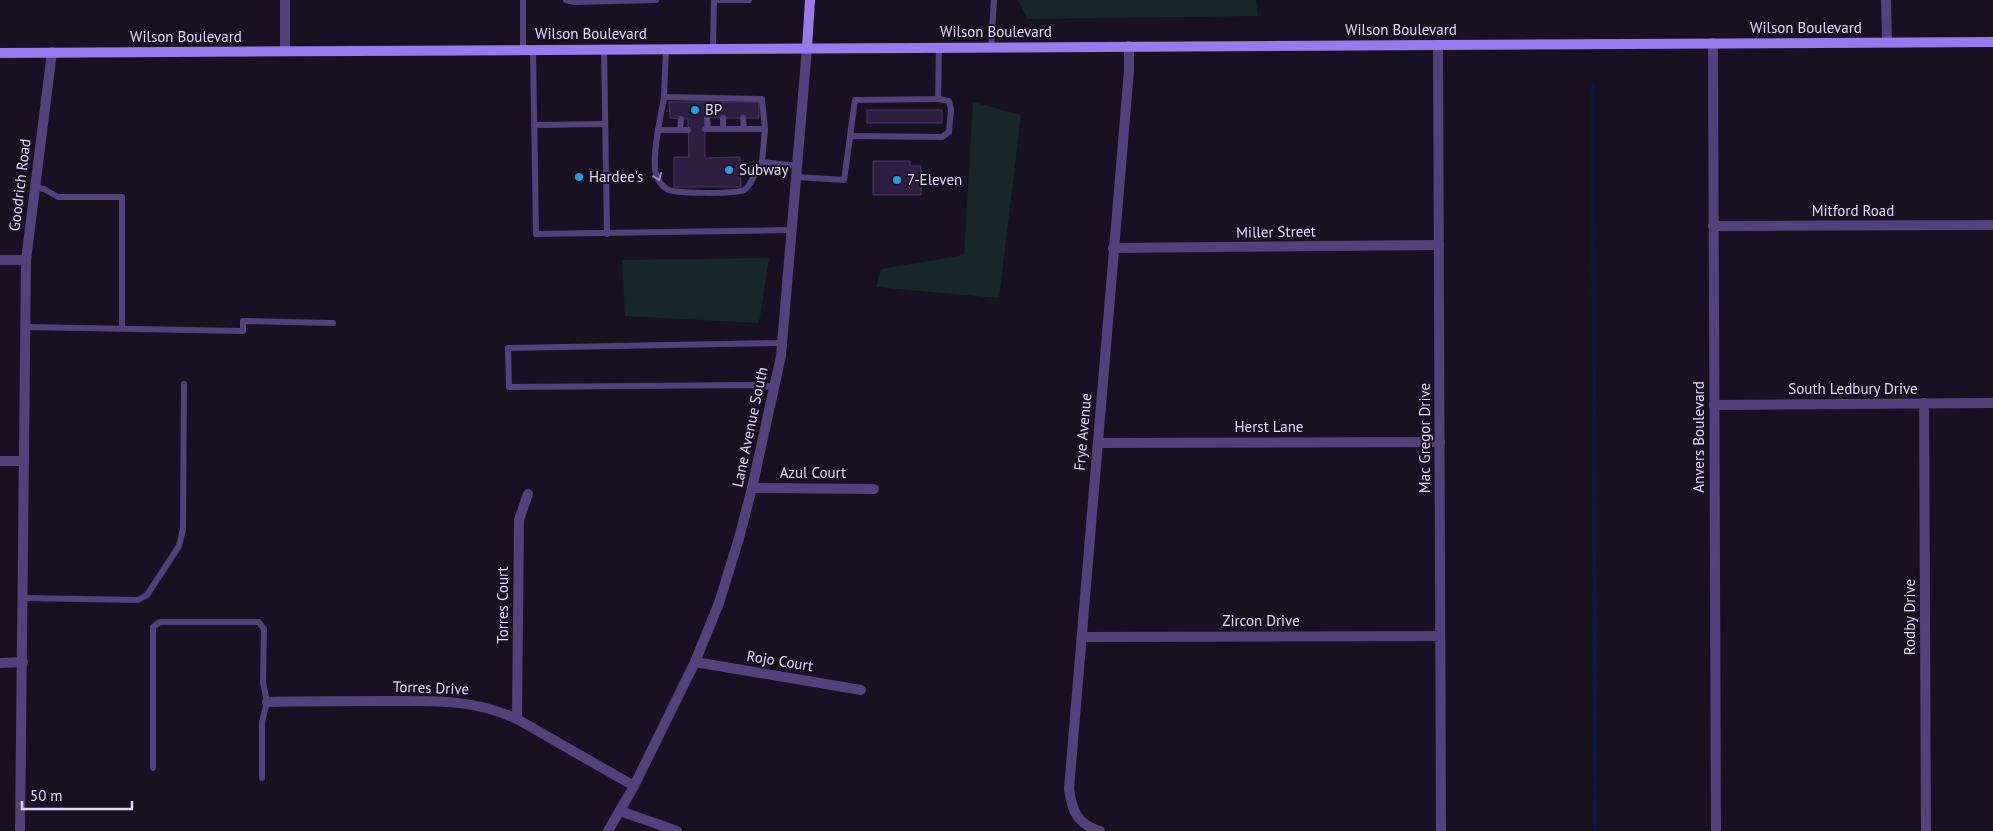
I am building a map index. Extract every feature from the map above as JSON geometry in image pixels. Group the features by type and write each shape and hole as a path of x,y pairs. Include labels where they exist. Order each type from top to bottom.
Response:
{"main road":[{"name":"Lane Avenue South","path":"807,48 810,0"},
{"name":"Wilson Boulevard","path":"0,53 1993,42"}],"street":[{"path":"285,0 285,51"},
{"path":"1886,0 1887,42"},
{"name":"Anvers Boulevard","path":"1713,43 1716,831"},
{"name":"Mac Gregor Drive","path":"1438,45 1441,831"},
{"name":"Frye Avenue","path":"1100,831 1089,828 1079,819 1072,806 1070,789 1129,70 1129,46"},
{"name":"Lane Avenue South","path":"608,831 634,786 695,662 719,603 752,488 782,343 807,48"},
{"name":"Goodrich Road","path":"20,831 24,598 26,260 52,52"},
{"name":"Mitford Road","path":"1713,226 1993,225"},
{"name":"Miller Street","path":"1114,248 1439,245"},
{"path":"0,260 26,260"},
{"name":"Rodby Drive","path":"1924,403 1926,831"},
{"name":"South Ledbury Drive","path":"1714,405 1993,403"},
{"name":"Herst Lane","path":"1098,443 1440,442"},
{"path":"0,461 24,461"},
{"name":"Azul Court","path":"752,488 874,489"},
{"name":"Torres Court","path":"517,719 519,520 528,494"},
{"name":"Zircon Drive","path":"1082,637 1440,636"},
{"path":"0,662 23,662"},
{"name":"Rojo Court","path":"695,662 861,690"},
{"name":"Torres Drive","path":"267,702 463,702 502,712 517,719 634,786"},
{"path":"620,811 677,831"}],"lane":[{"path":"523,0 534,125 536,234 792,230"},
{"path":"566,0 574,2 656,0"},
{"path":"713,49 714,0"},
{"path":"719,0 749,0"},
{"path":"991,47 994,0"},
{"path":"938,99 939,47"},
{"path":"604,49 607,234"},
{"path":"664,97 681,100 762,99 765,129 762,162 755,172 749,187 743,190 709,193 668,190 660,184 655,172 664,97 666,49"},
{"path":"797,177 844,180 850,136 855,100 949,100 951,109 949,132 942,137 850,136"},
{"path":"680,130 681,118"},
{"path":"707,118 706,129 765,129"},
{"path":"723,118 723,129"},
{"path":"743,118 744,129"},
{"path":"534,125 605,124"},
{"path":"659,130 688,130"},
{"path":"762,162 798,166"},
{"path":"34,187 44,188 58,197 122,197 122,328"},
{"path":"26,327 243,331 243,321 333,323"},
{"path":"774,387 756,385 509,387 508,348 782,343"},
{"path":"24,598 138,600 147,595 179,546 183,529 184,384"},
{"path":"153,768 153,628 155,624 160,622 258,622 262,624 264,629 263,682 267,702 262,722 262,778"}],"shaded area":[{"path":"1018,0 1256,0 1258,16 1028,19"},
{"path":"973,102 1021,115 999,298 876,287 881,269 964,255"},
{"path":"769,258 759,323 625,316 622,260"}],"building":[{"path":"669,102 759,102 759,118 705,118 705,158 740,157 741,187 674,187 674,157 689,157 688,119 670,118"},
{"path":"867,110 942,110 942,123 867,123"},
{"name":"7-Eleven","path":"873,161 910,161 910,166 921,166 921,195 873,195"}],"waterway":[{"path":"1593,85 1595,831"}],"place":[{"name":"BP","path":"695,110"},
{"name":"Subway","path":"729,170"},
{"name":"Hardee's","path":"579,177"},
{"name":"7-Eleven","path":"897,180"}]}
